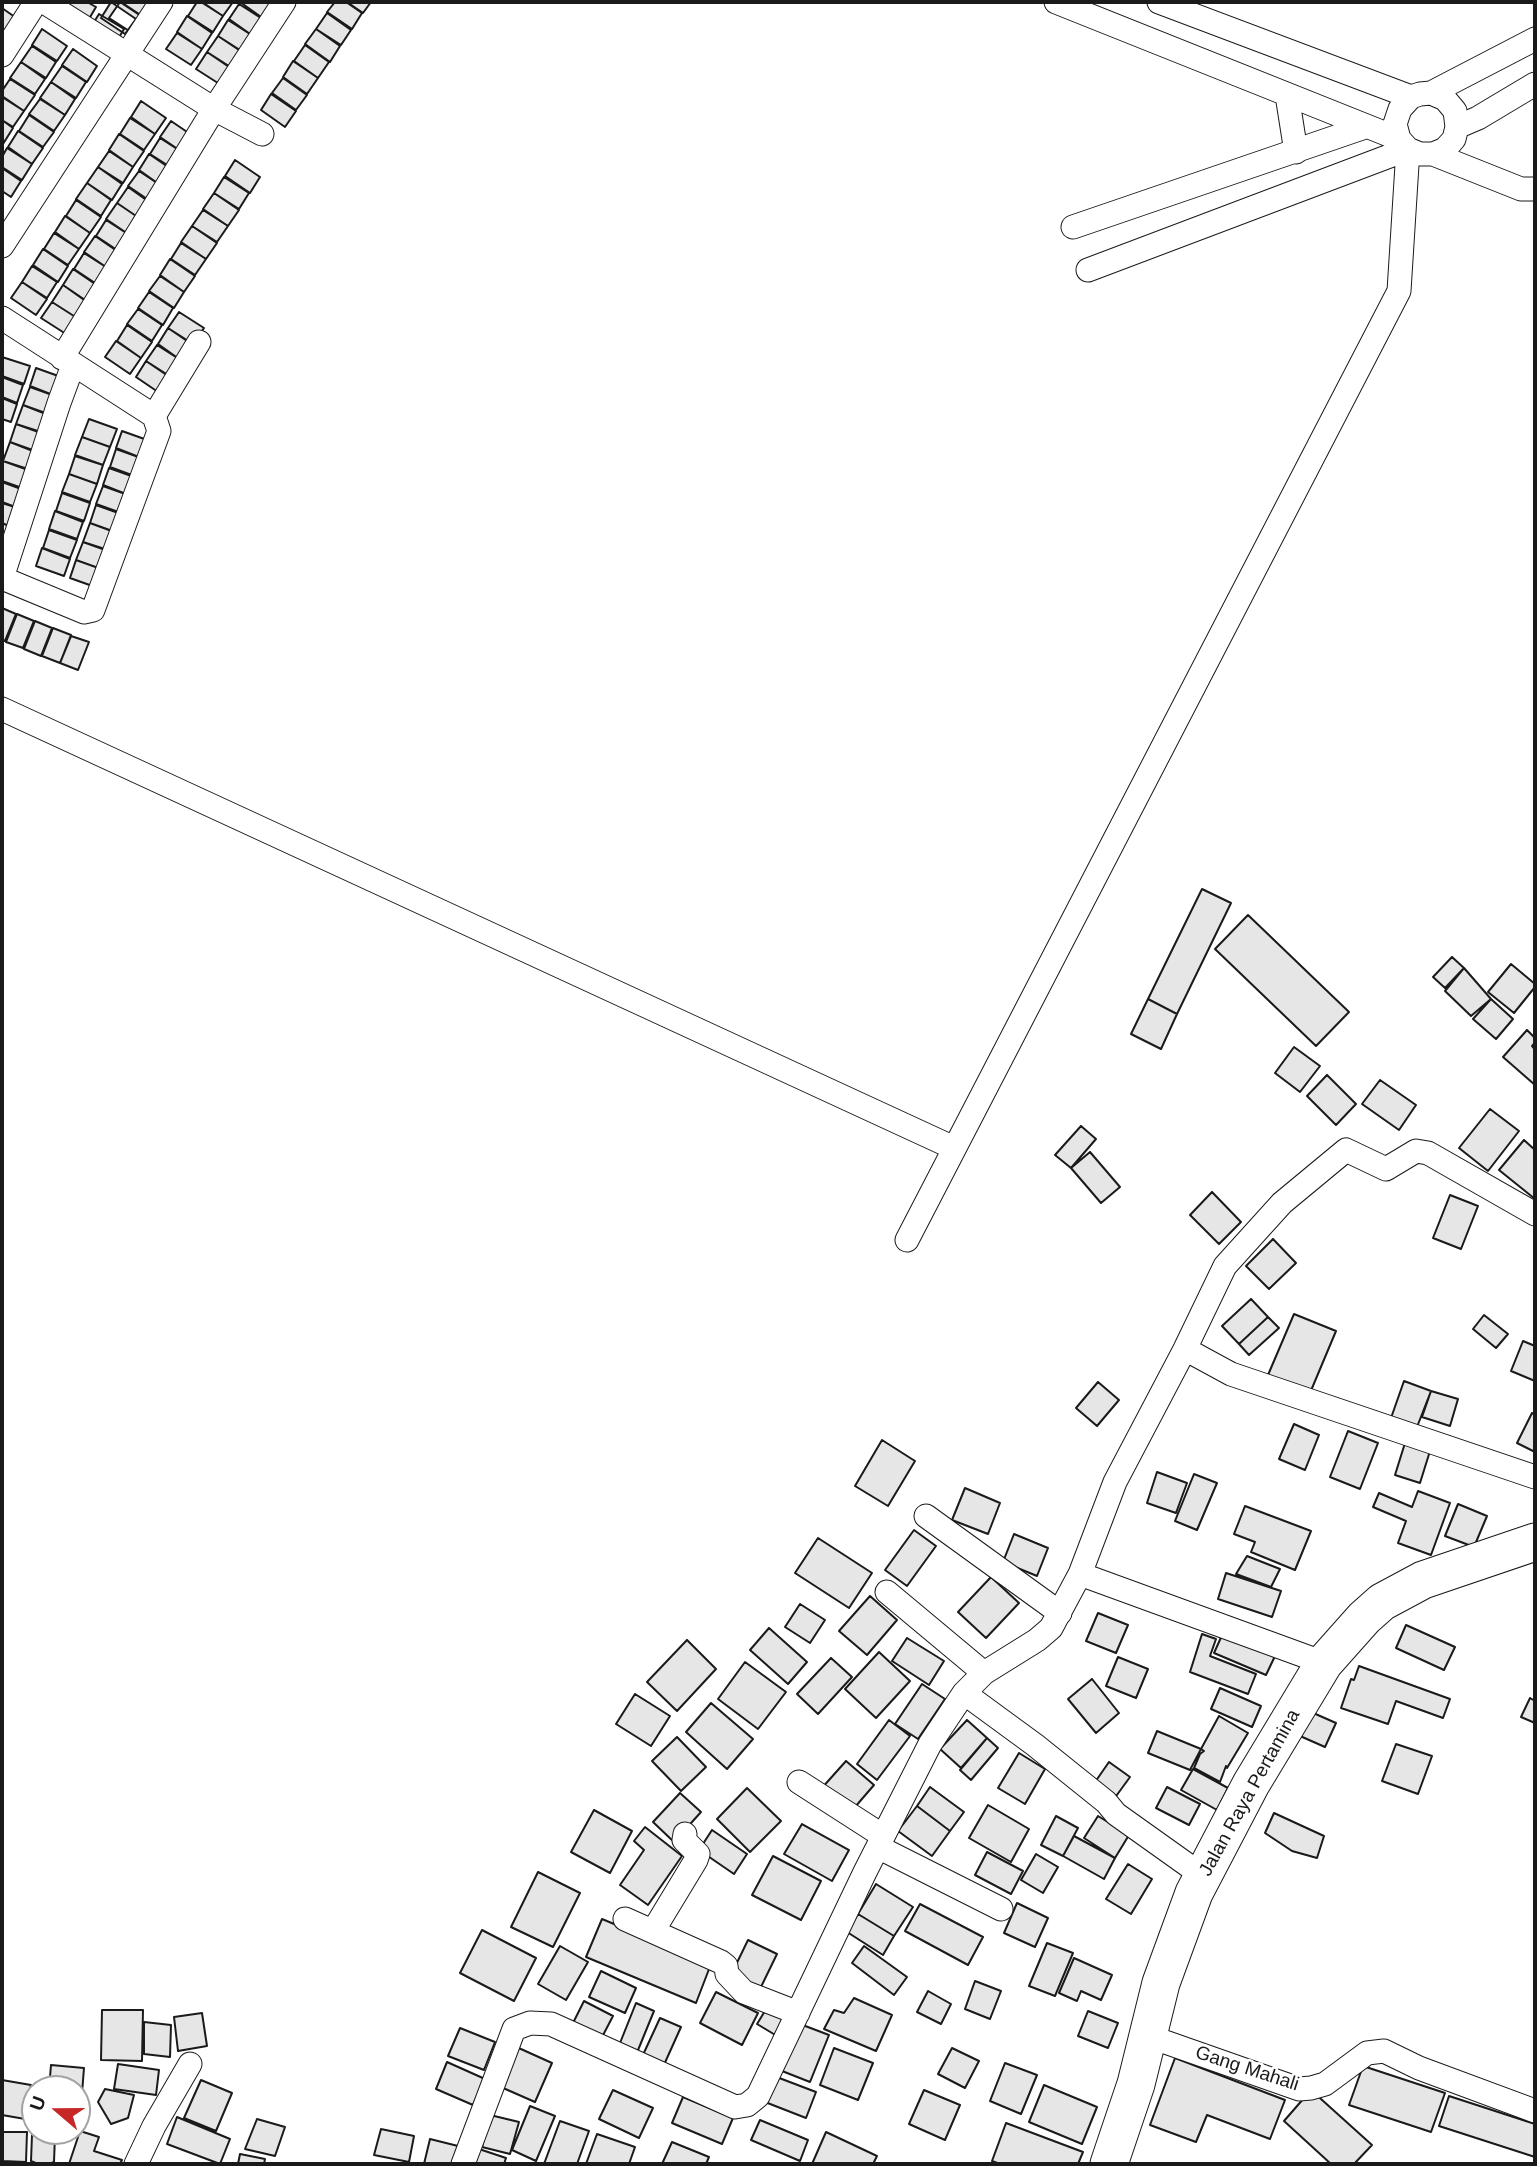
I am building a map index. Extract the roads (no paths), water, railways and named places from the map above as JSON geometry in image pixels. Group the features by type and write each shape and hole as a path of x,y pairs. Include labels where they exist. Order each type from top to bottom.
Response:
{"main road":[{"name":"Jalan Raya Pertamina","path":"1110,2164 1136,2084 1161,1983 1194,1894 1251,1784 1324,1663 1382,1602 1423,1580 1535,1542"}],"street":[{"path":"2,55 36,2"},
{"path":"44,2 214,109 262,134"},
{"path":"2,246 161,2"},
{"path":"2,318 67,362 154,416 159,431 93,610 84,612 2,578 59,403 67,362 214,109 284,2"},
{"path":"1056,2 1365,127 1404,144 1420,155 1445,149 1454,139 1457,127 1455,111 1445,99 1421,95 1159,2"},
{"path":"906,1240 1399,291 1404,144 1395,124 1400,109 1421,95 1535,39"},
{"path":"1457,127 1478,118 1535,84"},
{"path":"1287,95 1296,152"},
{"path":"1073,227 1365,127"},
{"path":"1088,270 1404,144"},
{"path":"1433,154 1521,189 1535,189"},
{"path":"154,416 199,342"},
{"path":"2,709 954,1148"},
{"path":"463,2164 514,2029 530,2023 551,2024 734,2107 747,2105 758,2096 930,1744 964,1693 984,1673 1037,1640 1051,1628 1080,1574 1115,1482 1225,1266 1282,1203 1346,1150 1386,1169 1416,1151 1428,1153 1535,1214"},
{"path":"1185,1349 1231,1374 1535,1477"},
{"path":"926,1516 1060,1613"},
{"path":"1080,1574 1324,1663"},
{"path":"887,1592 984,1673"},
{"path":"964,1693 1035,1745 1106,1802 1116,1814 1203,1876"},
{"path":"799,1782 880,1842 1001,1909"},
{"path":"653,1931 698,1854 684,1840 685,1834"},
{"path":"625,1919 721,1962 726,1966 727,1974 744,1992 798,2013"},
{"name":"Gang Mahali","path":"1148,2036 1299,2089 1325,2084 1367,2053 1384,2051 1419,2068 1535,2112"},
{"path":"136,2164 190,2064"}]}
